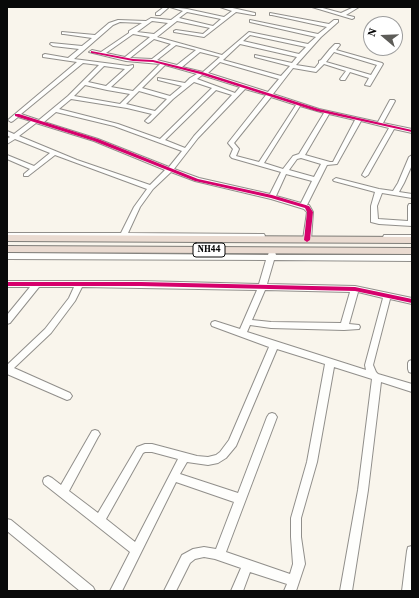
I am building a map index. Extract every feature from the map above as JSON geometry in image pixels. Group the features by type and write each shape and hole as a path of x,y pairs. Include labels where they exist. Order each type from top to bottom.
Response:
{"highway":[{"name":"NH44","path":"7,238 123,237 412,240"},
{"name":"NH44","path":"7,249 272,254 412,251"}],"street":[{"path":"155,7 166,8"},
{"path":"172,7 225,19"},
{"path":"222,7 239,9 253,14"},
{"path":"314,7 352,18"},
{"path":"342,15 356,7"},
{"path":"158,14 166,8"},
{"path":"263,23 277,8"},
{"path":"176,31 202,37 239,9"},
{"path":"126,59 187,10"},
{"path":"272,14 330,26"},
{"path":"102,54 145,22 154,19 214,28"},
{"path":"252,21 319,36"},
{"path":"316,180 234,157 233,156 236,149 231,143 300,56 336,21"},
{"path":"70,59 115,22 145,22"},
{"path":"131,32 199,50 283,78"},
{"path":"148,121 185,85 202,73 251,32 310,46"},
{"path":"64,33 95,37"},
{"path":"239,42 300,56"},
{"path":"153,61 175,43"},
{"path":"53,44 83,48"},
{"path":"257,56 314,71 337,45"},
{"path":"178,67 199,50"},
{"path":"332,50 379,64 380,65 368,85"},
{"path":"92,52 126,59 153,61 178,67 328,112 412,130"},
{"path":"45,56 128,68"},
{"path":"7,142 54,110 70,97 104,64 115,57"},
{"path":"107,88 128,68 139,60"},
{"path":"11,120 82,61"},
{"path":"322,62 373,77"},
{"path":"122,105 164,64"},
{"path":"343,79 349,70"},
{"path":"160,78 185,85"},
{"path":"192,79 236,94"},
{"path":"84,83 171,98"},
{"path":"7,235 123,237 137,207 151,188 244,86"},
{"path":"161,141 216,87"},
{"path":"70,97 122,105 156,113"},
{"path":"380,123 392,101"},
{"path":"260,165 299,104"},
{"path":"54,110 109,123 186,150"},
{"path":"301,156 328,112"},
{"path":"17,115 96,140 197,180 303,205 307,207 310,212 307,239 412,237"},
{"path":"272,197 284,172 293,158 301,156 325,163 334,163 359,119"},
{"path":"365,175 393,126"},
{"path":"7,133 89,167 151,188"},
{"path":"26,175 54,152"},
{"path":"7,157 34,168"},
{"path":"394,194 401,183 412,158"},
{"path":"303,205 325,163"},
{"path":"336,180 379,191 412,196"},
{"path":"379,191 374,206 374,220 380,222 412,224 411,206"},
{"path":"242,334 262,287 272,254"},
{"path":"7,256 272,254 412,258"},
{"path":"7,284 355,289 412,301"},
{"path":"7,320 37,284"},
{"path":"67,396 7,369 48,331 72,299 79,284"},
{"path":"344,327 355,289"},
{"path":"377,378 372,374 369,365 387,296"},
{"path":"247,322 276,325 356,328"},
{"path":"215,324 274,345 412,388"},
{"path":"99,521 140,450 152,448 184,457 208,461 218,459 223,455 233,442 274,345"},
{"path":"170,591 186,559 193,554 204,552 219,555 292,586 299,564 296,518 312,462 330,363"},
{"path":"412,363 412,369"},
{"path":"346,591 363,490 377,378"},
{"path":"219,555 272,417"},
{"path":"63,492 95,434"},
{"path":"116,591 184,457"},
{"path":"174,477 240,499"},
{"path":"48,481 137,550"},
{"path":"7,524 89,591"},
{"path":"408,591 412,551"},
{"path":"237,591 247,566"}],"cycle path":[{"path":"92,52 133,60 153,61 201,73 318,110 412,131"},
{"path":"17,115 96,140 197,180 272,197 307,207 310,212 307,240"},
{"path":"7,284 141,284 355,289 412,301"}]}
